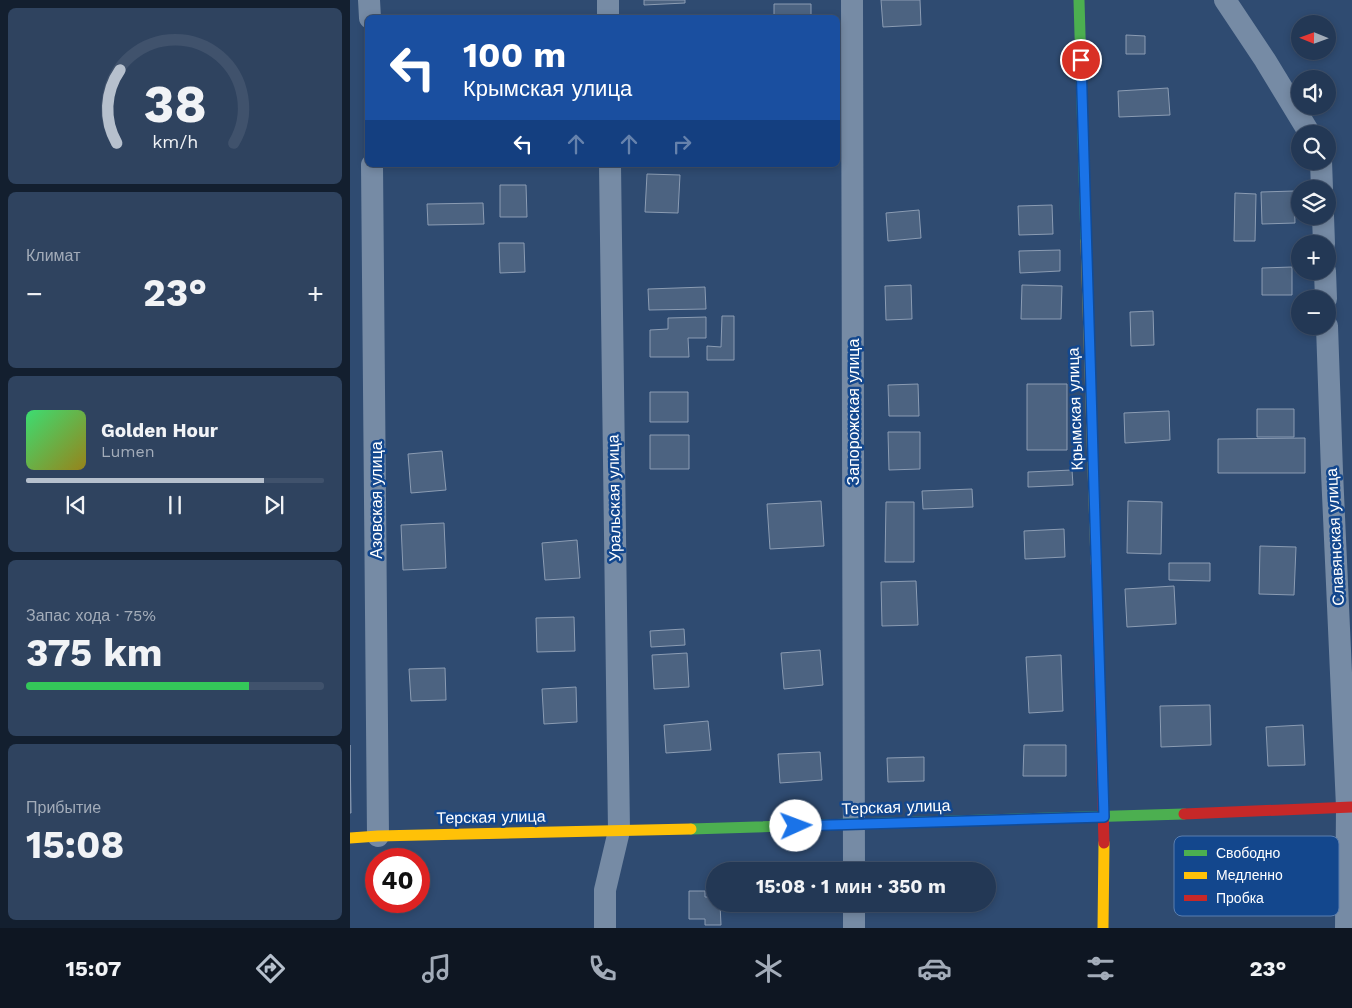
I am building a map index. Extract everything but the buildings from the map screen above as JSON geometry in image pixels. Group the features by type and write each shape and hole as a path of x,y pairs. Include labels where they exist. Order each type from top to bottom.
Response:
{"street":[{"path":"370,0 370,15"},
{"path":"608,0 608,15"},
{"name":"Запорожская улица","path":"852,0 854,862"},
{"name":"Крымская улица","path":"1079,0 1104,817 1103,928"},
{"path":"1225,0 1265,60 1305,125"},
{"name":"Азовская улица","path":"372,167 378,836"},
{"name":"Уральская улица","path":"605,928 605,890 619,831 610,167"},
{"name":"Славянская улица","path":"1327,335 1332,472 1350,807 1346,928"},
{"name":"Терская улица","path":"350,838 1104,817 1350,807"},
{"path":"854,912 854,928"}],"traffic: fast":[{"path":"1079,0 1086,241"},
{"path":"691,829 1184,814"}],"traffic: slow":[{"path":"1086,241 1096,563"},
{"path":"350,838 691,829"},
{"path":"1103,928 1104,843"}],"traffic: jam":[{"path":"1096,563 1104,843"},
{"path":"1184,814 1352,807"}],"route":[{"path":"796,826 1104,817 1081,60"}]}
